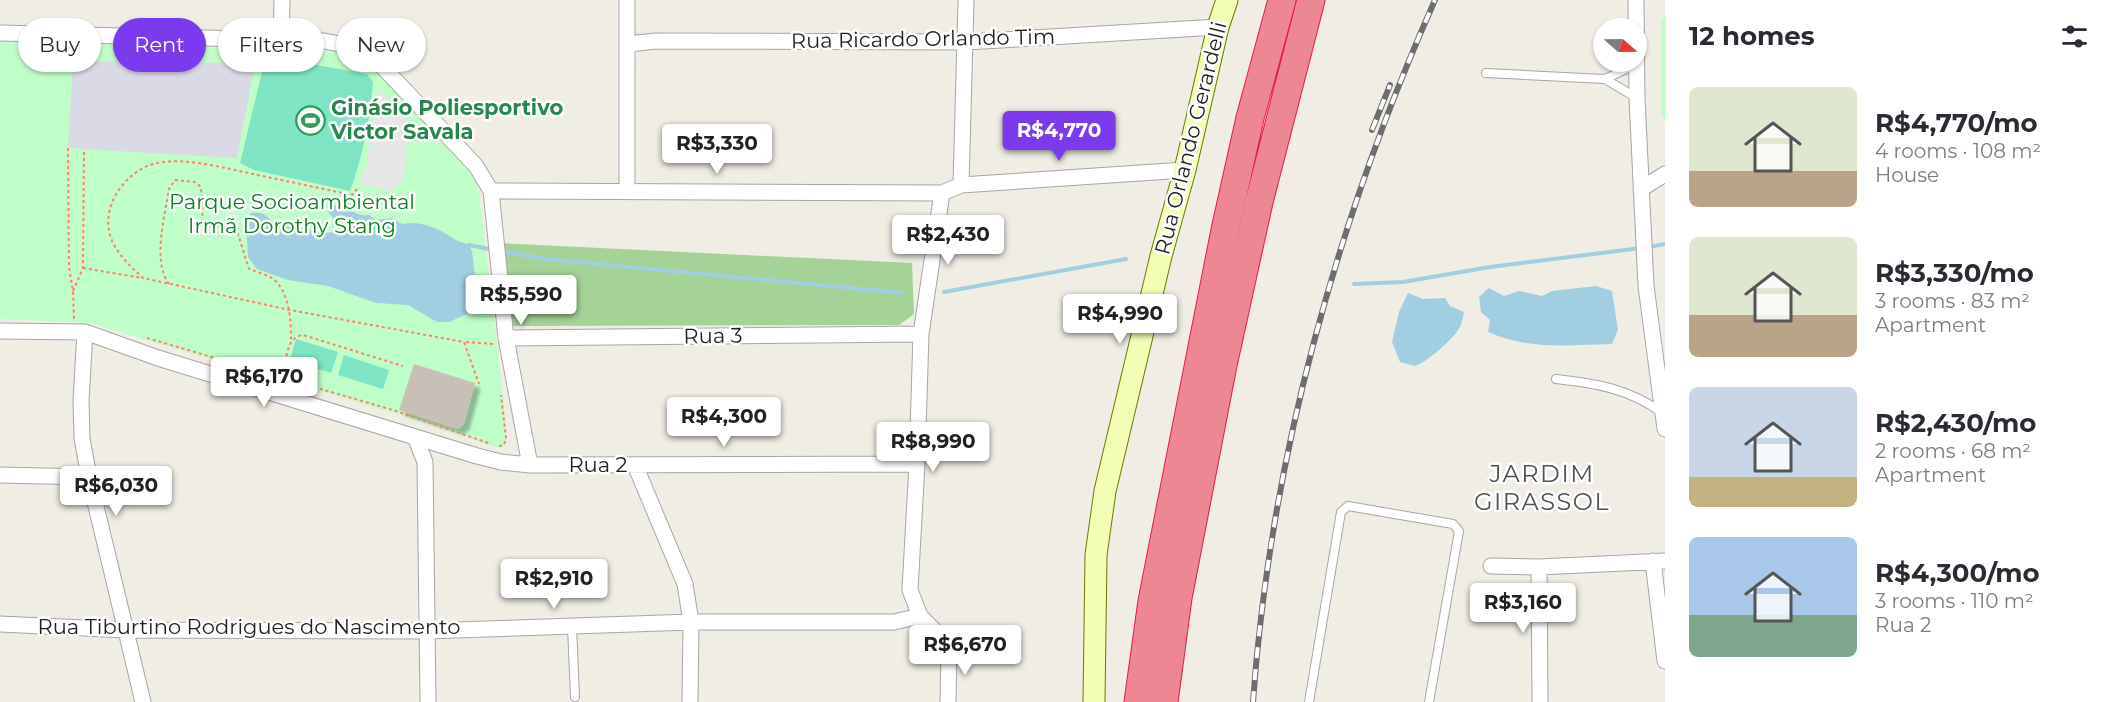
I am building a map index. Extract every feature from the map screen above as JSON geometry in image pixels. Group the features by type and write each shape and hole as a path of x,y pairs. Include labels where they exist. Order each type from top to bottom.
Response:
{"highway":[{"path":"1138,702 1152,601 1225,230 1282,0"},
{"path":"1164,702 1178,598 1223,365 1259,202 1311,0"}],"street":[{"path":"282,0 282,18"},
{"path":"627,0 627,191"},
{"path":"961,185 966,0"},
{"name":"Rua Orlando Gerardelli","path":"1094,702 1096,555 1105,491 1161,256 1185,170 1218,27 1227,0"},
{"path":"1636,0 1637,18"},
{"name":"Rua Ricardo Orlando Tim","path":"628,44 656,41 966,42 1218,27"},
{"path":"0,33 218,38"},
{"path":"324,41 366,49 477,166 491,190 501,341 530,465"},
{"path":"1638,72 1642,231 1646,286 1665,429"},
{"path":"491,190 942,193 961,185 1185,170"},
{"path":"1641,189 1665,174"},
{"path":"942,193 921,334 910,590 920,616 937,633 948,651 948,702"},
{"path":"79,324 82,438 89,477 143,702"},
{"name":"Rua 2","path":"0,330 79,324 158,358 501,462 530,465 917,464"},
{"name":"Rua 3","path":"501,341 921,334"},
{"path":"415,437 425,462 428,702"},
{"path":"635,465 685,584 691,622 690,702"},
{"path":"0,475 89,477"},
{"path":"1491,566 1539,567 1659,561 1665,661"},
{"path":"1539,567 1540,702"},
{"name":"Rua Tiburtino Rodrigues do Nascimento","path":"0,624 126,630 426,631 691,622 894,622 920,616"}],"lane":[{"path":"1605,79 1619,72"},
{"path":"1486,73 1605,79 1637,98"},
{"path":"1556,379 1593,382 1643,399 1663,413"},
{"path":"1310,702 1341,512 1348,506 1453,524 1459,531 1429,702"},
{"path":"572,626 575,697"}],"path":[{"path":"68,148 69,267 79,324"},
{"path":"73,291 83,268 84,149"},
{"path":"143,278 128,265 114,247 108,233 107,223 110,206 124,183 136,172 152,165 172,161 219,167 352,195 357,189"},
{"path":"172,286 164,277 160,256 170,184 180,179 195,182 201,187 203,225 230,228 237,232 249,269 273,279 278,285 290,310 291,341 285,362"},
{"path":"83,268 464,342 501,341"},
{"path":"291,341 296,336 303,335 402,366"},
{"path":"146,338 396,411 499,446 504,445 506,438 501,391"},
{"path":"464,342 479,384"}],"green space":[{"path":"1665,15 1665,120 1661,113 1661,21"},
{"name":"Parque Socioambiental Irmã Dorothy Stang","path":"0,41 18,42 18,72 101,72 101,44 113,45 113,72 206,72 206,48 218,48 218,72 324,72 324,52 336,52 336,72 385,72 467,166 477,184 507,439 505,446 499,448 398,414 89,323 0,319"},
{"name":"Ginásio Poliesportivo Victor Savala","path":"324,66 336,68 336,72 367,74 373,82 365,137 350,191 254,170 240,163 262,72 324,72"},
{"path":"496,243 912,263 914,314 899,325 506,326"},
{"path":"296,339 338,352 331,373 290,360"},
{"path":"344,355 389,370 383,389 338,375"}],"shaded area":[{"path":"101,61 113,61 113,72 206,72 206,62 218,63 218,72 253,72 237,158 68,148 72,72 101,72"},
{"path":"377,91 384,94 409,128 403,180 391,191 359,184 366,167"}],"water":[{"path":"332,205 343,207 360,215 369,215 376,220 391,218 402,224 415,223 428,226 469,245 472,251 477,295 471,312 449,322 437,322 408,305 376,303 328,286 288,280 257,269 248,257 246,219 251,213 262,214 276,225 305,228 321,233 335,232 338,224 328,212"},
{"path":"1596,286 1612,291 1618,330 1612,344 1549,345 1518,342 1488,332 1490,320 1481,312 1479,297 1489,288 1504,296 1519,291 1542,296 1552,291"},
{"path":"1408,293 1423,299 1445,298 1450,306 1464,312 1460,327 1452,338 1433,355 1415,366 1400,362 1392,342 1399,312"}],"building":[{"path":"414,364 475,383 464,424 458,429 399,410"}],"waterway":[{"path":"1649,247 1665,244"},
{"path":"469,245 494,250"},
{"path":"1354,284 1403,282 1490,267 1641,248"},
{"path":"501,251 545,259 903,293"},
{"path":"944,292 1126,259"}],"railway":[{"path":"1253,702 1262,612 1275,522 1292,432 1314,343 1339,255 1368,169 1400,83 1435,0"},
{"path":"1372,130 1390,85"}],"place":[{"name":"Ginásio Poliesportivo Victor Savala","path":"310,120"}],"district":[{"name":"JARDIM GIRASSOL","path":"1542,488"}]}
